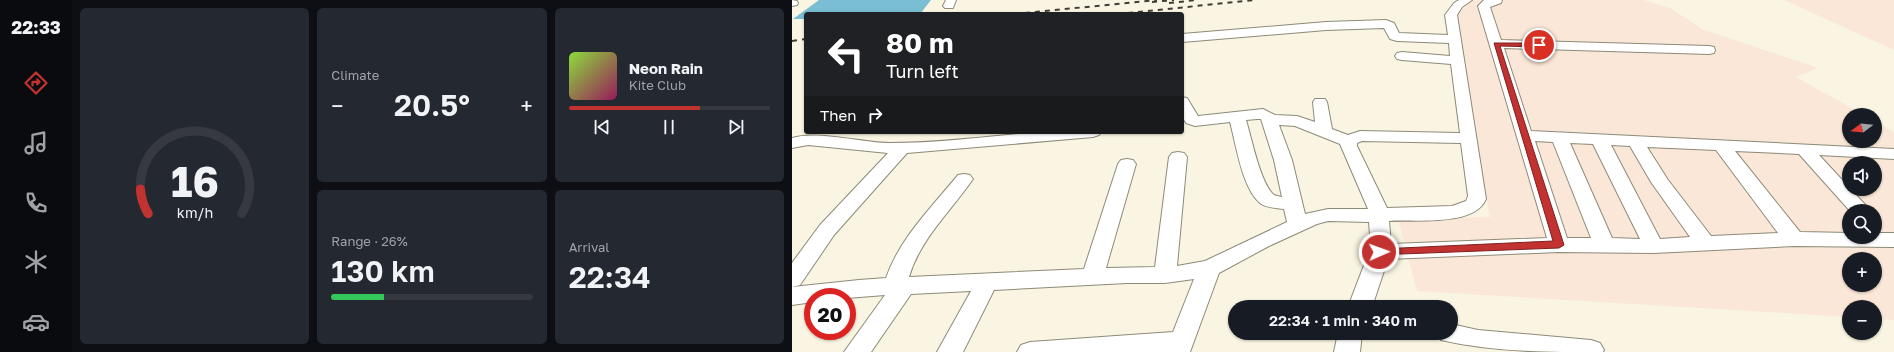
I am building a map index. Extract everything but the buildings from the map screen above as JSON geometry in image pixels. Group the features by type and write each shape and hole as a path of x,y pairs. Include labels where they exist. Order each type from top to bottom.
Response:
{"street":[{"path":"1237,117 1245,146 1262,194 1269,200 1295,214 1379,216 1452,212 1470,208 1475,204 1477,196 1451,15 1458,5 1467,0"},
{"path":"1497,1 1488,2 1484,6 1559,245"},
{"path":"1184,38 1326,26 1386,24 1390,26 1394,36 1397,37 1454,39"},
{"path":"1494,38 1597,35"},
{"path":"1494,38 1710,50"},
{"path":"1402,56 1458,60"},
{"path":"1320,102 1324,131"},
{"path":"1184,105 1192,120 1189,122"},
{"path":"1189,122 1263,114 1266,116 1270,120 1283,160 1295,214"},
{"path":"1270,120 1297,122 1348,141 1379,216 1380,247 1366,300"},
{"path":"792,143 801,140 808,140 902,148 1003,137 1057,134"},
{"path":"1348,141 1360,136 1469,138"},
{"path":"1525,136 1894,154"},
{"path":"1559,138 1605,246"},
{"path":"1599,140 1654,246"},
{"path":"1635,141 1660,182 1705,243"},
{"path":"1722,145 1794,239"},
{"path":"792,279 827,230 902,148"},
{"path":"1803,149 1854,204"},
{"path":"1165,274 1178,157"},
{"path":"1092,277 1127,164"},
{"path":"857,352 900,286 903,261 913,244 964,179"},
{"path":"792,296 900,286 1179,274 1210,268 1295,214"},
{"path":"1379,252 1559,245 1654,246 1885,235"},
{"path":"1030,352 1180,346 1195,302 1210,268"},
{"path":"950,352 987,282"},
{"path":"1458,335 1491,341 1591,350"},
{"path":"1347,352 1349,340"}],"shaded area":[{"path":"1644,0 1670,8 1702,29 1818,68 1796,77 1851,108 1842,108 1842,148 1882,148 1882,125 1894,132 1894,320 1882,319 1882,300 1842,300 1842,317 1417,291 1398,219 1490,217 1466,89 1456,16 1470,1"},
{"path":"1784,0 1894,0 1894,50"}],"water":[{"path":"819,0 931,0 922,12 804,12 804,19 793,19"}],"railway":[{"path":"1035,12 1157,0"},
{"path":"1152,2 1174,0"},
{"path":"1169,3 1197,0"},
{"path":"1138,12 1255,0"},
{"path":"792,41 804,39"}],"route":[{"path":"1379,252 1559,245 1496,44 1539,45"}]}
